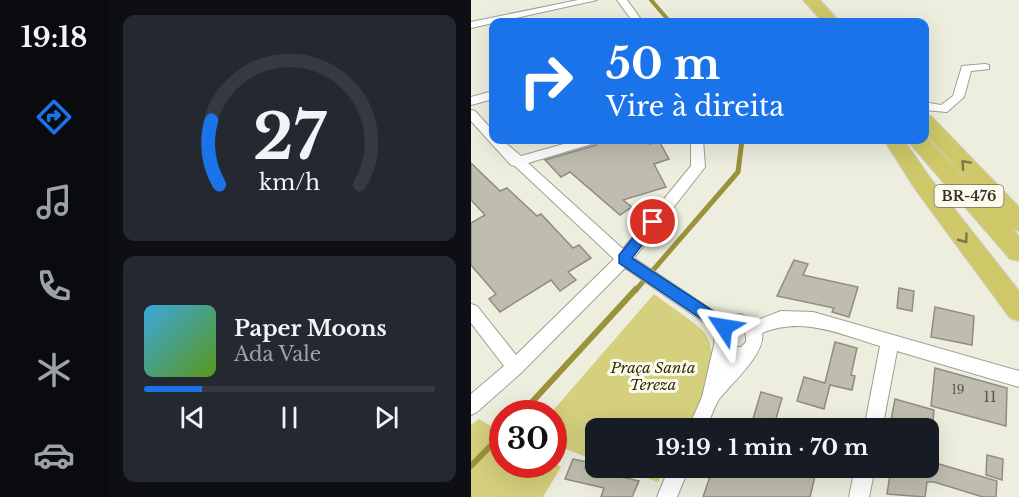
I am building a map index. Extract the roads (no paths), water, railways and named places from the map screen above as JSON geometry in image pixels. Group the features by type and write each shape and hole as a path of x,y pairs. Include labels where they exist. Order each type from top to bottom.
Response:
{"highway":[{"path":"793,0 809,18"},
{"path":"811,0 829,18"},
{"name":"BR-476","path":"929,125 1019,222"},
{"path":"897,144 923,184 1019,310"},
{"name":"BR-476","path":"922,144 1019,252"}],"street":[{"path":"505,18 593,0"},
{"path":"622,0 635,18"},
{"path":"471,25 489,21"},
{"path":"929,107 943,109 958,97 966,68 985,67"},
{"path":"471,101 489,96"},
{"path":"471,114 489,134"},
{"path":"499,144 627,261 657,284 724,327"},
{"path":"516,162 577,144"},
{"path":"471,406 627,261 698,166 697,144"},
{"path":"471,311 515,367"},
{"path":"702,418 711,397 722,346 720,335 724,327 739,322 753,329 781,318 797,317 890,340 1019,379"},
{"path":"711,397 756,340 753,329"},
{"path":"875,418 890,340"},
{"path":"722,346 738,354 750,349"},
{"path":"667,497 675,478"},
{"path":"859,497 863,478"}],"waterway":[{"path":"651,0 667,18"},
{"path":"635,291 738,172 742,144"},
{"path":"534,400 636,289"},
{"path":"471,466 489,447"}],"park label":[{"name":"Praça Santa Tereza","path":"653,376"}]}
